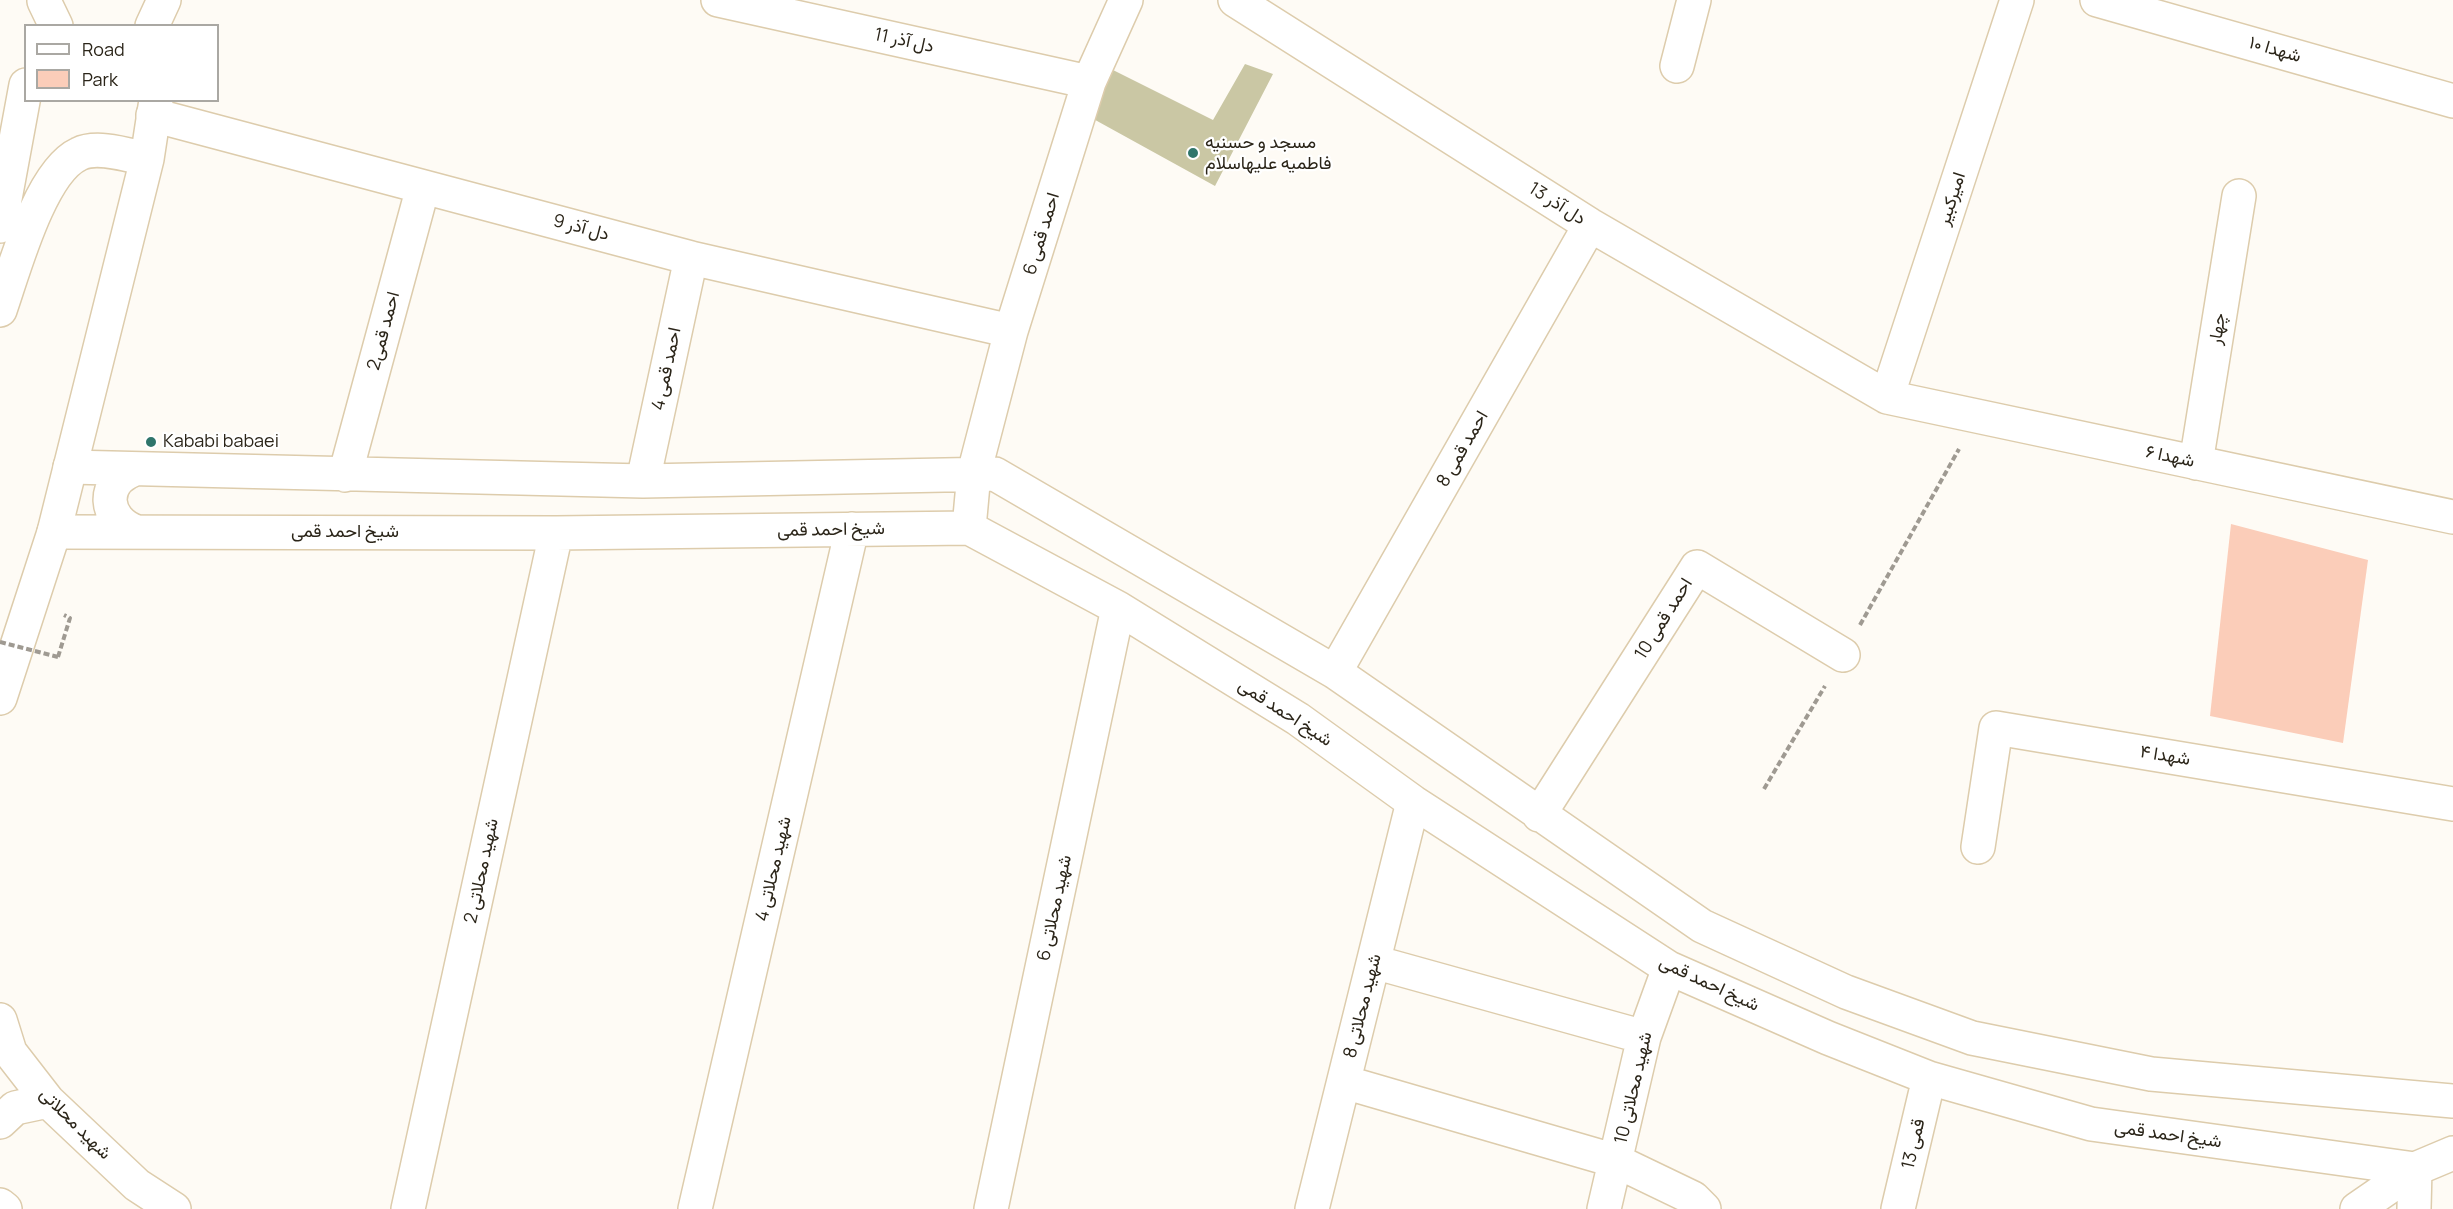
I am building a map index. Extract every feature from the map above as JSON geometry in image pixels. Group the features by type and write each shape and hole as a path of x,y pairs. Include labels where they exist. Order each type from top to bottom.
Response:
{"street":[{"path":"153,24 164,0"},
{"path":"167,24 171,0"},
{"name":"دل آذر 11","path":"718,0 1089,82"},
{"name":"احمد قمی 6","path":"969,528 974,473 1011,331 1089,82 1126,0"},
{"name":"دل آذر 13","path":"1235,0 1590,225 1887,397"},
{"path":"1677,66 1694,0"},
{"name":"امیرکبیر","path":"1887,397 2017,0"},
{"name":"شهدا ۱۰","path":"2097,0 2453,101"},
{"path":"0,226 15,103"},
{"path":"0,698 54,532 147,159 154,108"},
{"name":"دل آذر 9","path":"154,108 423,187 691,258 1011,331"},
{"path":"0,310 38,205 56,172 80,153 110,151 147,159"},
{"name":"احمد قمی2","path":"345,475 423,187"},
{"name":"چهار","path":"2196,463 2239,196"},
{"name":"احمد قمی 8","path":"1335,672 1590,225"},
{"name":"احمد قمی 4","path":"643,481 691,258"},
{"name":"شهدا ۶","path":"1887,397 2453,517"},
{"path":"70,467 643,481 995,474 1335,672 1702,926 1846,992 1972,1038 2151,1074 2453,1101"},
{"path":"135,469 117,479 110,498 111,510 117,520 125,528 137,532"},
{"name":"شیخ احمد قمی","path":"54,532 556,533 969,528 1118,608 1298,719 1413,802 1669,968 1828,1038 1929,1078 2091,1124 2415,1169"},
{"name":"شهید محلاتی 4","path":"695,1209 852,529"},
{"name":"شهید محلاتی 2","path":"408,1209 556,533"},
{"name":"احمد قمی 10","path":"1539,815 1696,567 1843,655"},
{"name":"شهید محلاتی 6","path":"991,1209 1118,608"},
{"name":"شهدا ۴","path":"1978,848 1996,728 2453,804"},
{"name":"شهید محلاتی 8","path":"1312,1209 1413,802"},
{"path":"1374,962 1644,1037"},
{"name":"شهید محلاتی 10","path":"1604,1209 1644,1037 1669,968"},
{"path":"1828,1038 1846,992"},
{"name":"شهید محلاتی","path":"0,1020 10,1052 48,1101 137,1185 174,1209"},
{"name":"قمی 13","path":"1898,1209 1929,1078"},
{"path":"1344,1082 1616,1161 1693,1198 1704,1209"},
{"path":"0,1122 15,1108 48,1101"},
{"path":"2357,1209 2415,1169 2453,1153"},
{"path":"2415,1169 2415,1209"},
{"path":"0,1205 5,1209"}],"path":[{"path":"1764,789 1843,655 1977,417"},
{"path":"0,642 58,657 70,618"}],"green space":[{"path":"2231,524 2368,560 2343,743 2210,716"}],"building":[{"name":"مسجد و حسنیه فاطمیه علیهاسلام","path":"1245,64 1273,74 1215,186 1088,116 1109,68 1213,120"}],"place":[{"name":"مسجد و حسنیه فاطمیه علیهاسلام","path":"1193,153"},
{"name":"Kababi babaei","path":"151,442"}]}
